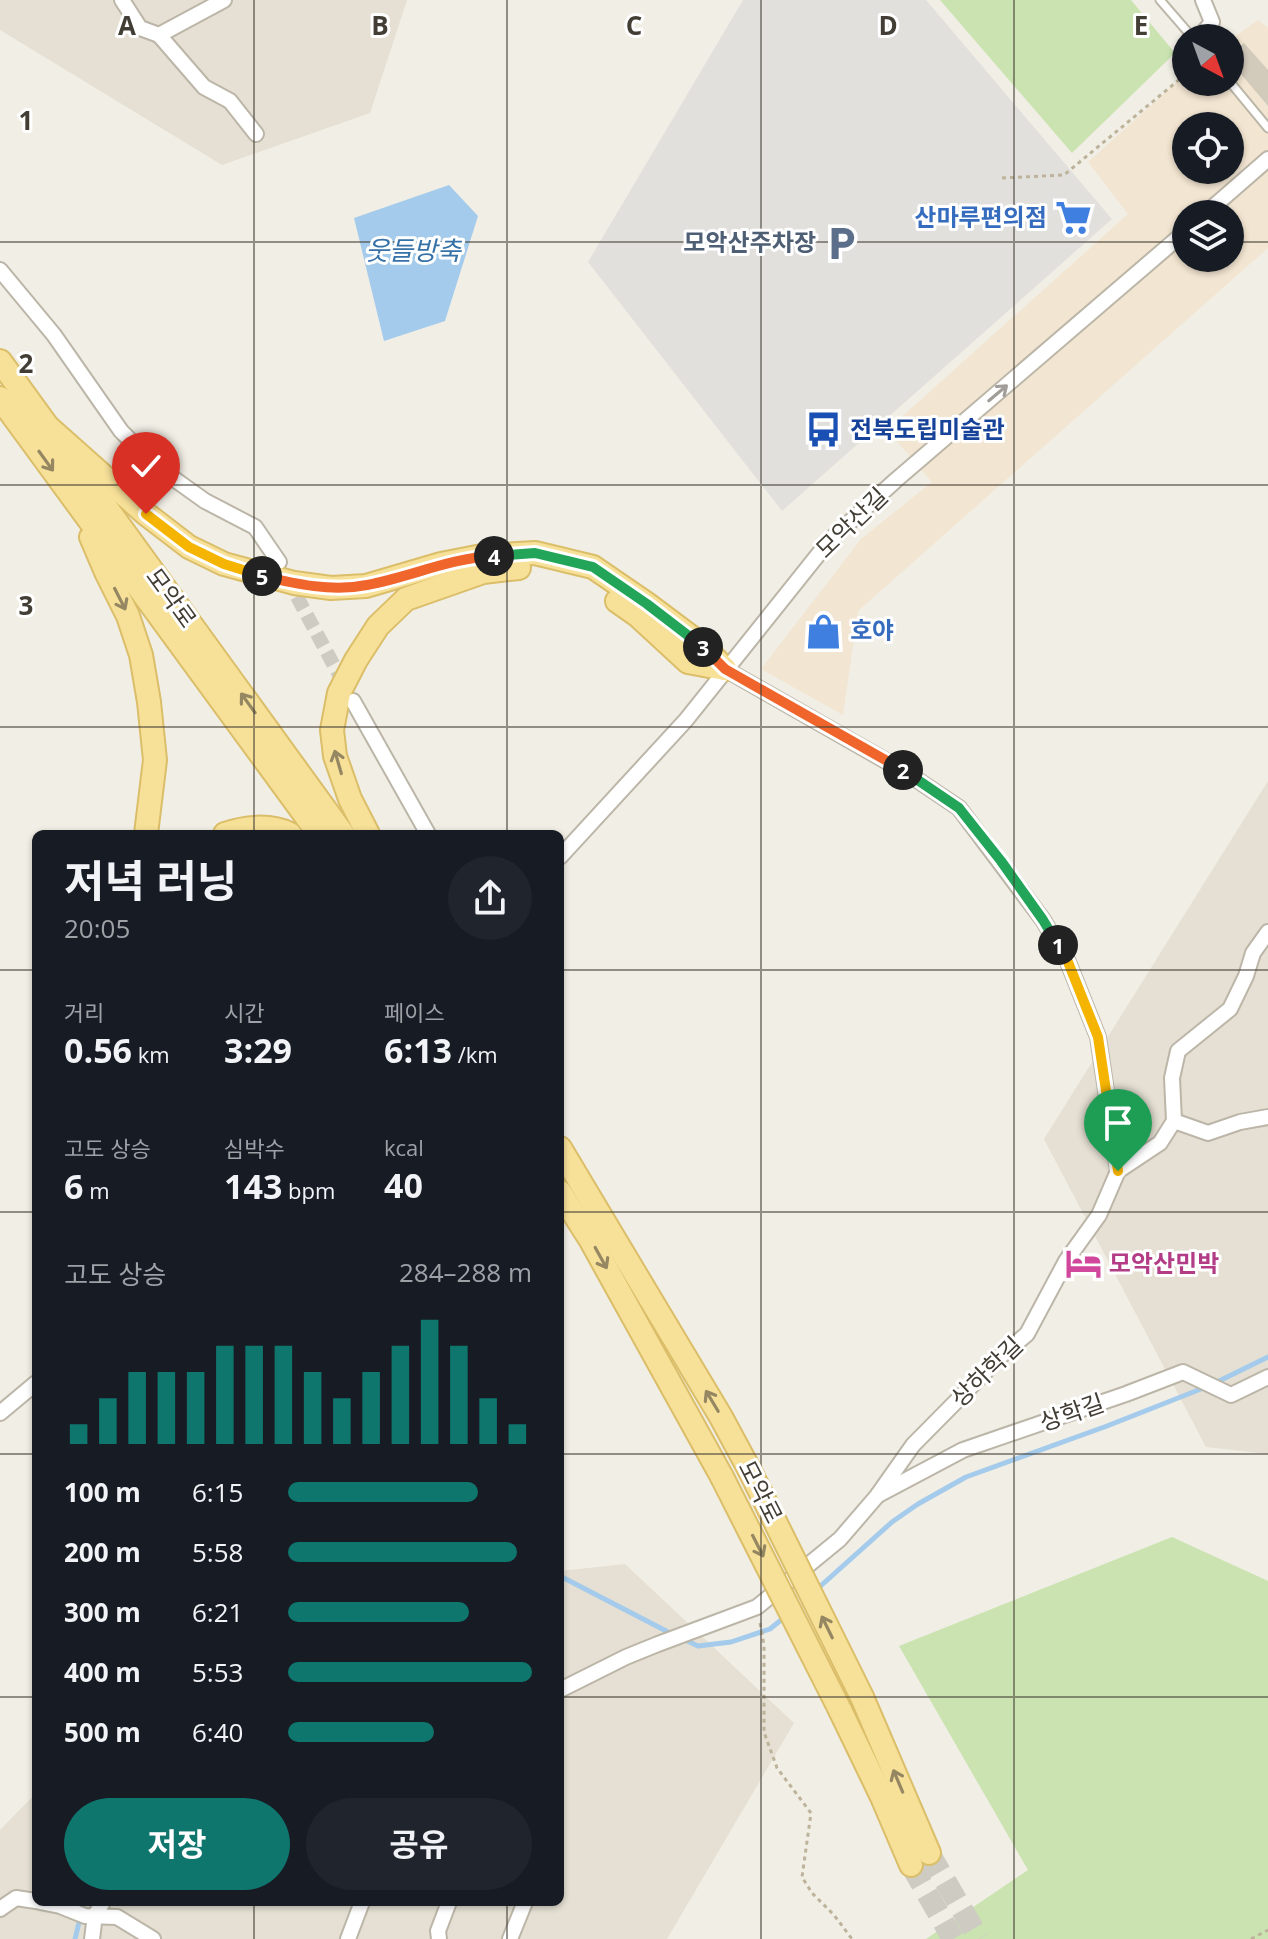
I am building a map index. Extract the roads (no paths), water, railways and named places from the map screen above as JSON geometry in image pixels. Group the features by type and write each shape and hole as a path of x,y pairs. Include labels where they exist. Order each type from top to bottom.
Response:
{"main road":[{"name":"모악로","path":"0,361 340,830"},
{"name":"모악로","path":"0,398 316,830"},
{"path":"47,426 146,514 189,547 224,564 294,583 331,588 366,586 441,564 482,556 535,553 593,567 703,646 725,669"},
{"path":"77,503 128,616 141,655 155,760 146,830"},
{"path":"366,830 350,799 335,756 332,730 339,693 356,660 378,626 406,599 483,572 533,566 586,579 637,615 688,662 725,669"},
{"path":"237,830 283,830"},
{"name":"모악로","path":"564,1155 749,1469 862,1697 920,1859 882,1797 722,1477 597,1251 564,1198"}],"street":[{"path":"122,0 140,28 159,35 204,87 230,101 256,134"},
{"path":"159,35 224,0"},
{"path":"1203,0 1210,24"},
{"path":"1221,200 1268,159"},
{"name":"모악산길","path":"564,853 686,720 829,541 1172,243"},
{"path":"0,270 54,335 121,431 156,466 205,501 255,527 279,562"},
{"path":"725,669 907,773 959,808 1043,920 1068,962 1098,1037 1118,1171 1160,1143 1174,1121 1172,1078 1178,1051 1230,1009 1253,953 1268,932"},
{"path":"353,701 426,830"},
{"path":"1174,1121 1208,1133 1268,1117"},
{"name":"상하학길","path":"564,1688 626,1657 757,1607 840,1539 877,1496 913,1445 1003,1354 1027,1334 1066,1261 1099,1215 1118,1171"},
{"name":"상학길","path":"877,1496 963,1450 1183,1372 1231,1395 1268,1377"},
{"path":"0,1413 32,1386"},
{"path":"0,1909 16,1898 32,1901"},
{"path":"55,1906 117,1917 153,1939"},
{"path":"348,1939 360,1906"},
{"path":"439,1939 438,1931 447,1906"},
{"path":"510,1939 523,1906"},
{"path":"92,1939 94,1911"}],"lane":[{"path":"1160,0 1181,24"},
{"path":"1242,96 1268,128"}],"water":[{"name":"웃들방축","path":"449,185 478,216 445,321 384,341 354,218"}],"waterway":[{"path":"1215,1383 1268,1357"},
{"path":"815,1591 892,1522 966,1477 1206,1387"},
{"path":"564,1578 672,1634"},
{"path":"681,1638 698,1646 731,1642 770,1629 786,1616"},
{"path":"75,1939 83,1906"}],"tunnel":[{"path":"287,578 345,686"},
{"path":"929,1853 979,1939"},
{"path":"911,1865 953,1939"}],"place":[{"name":"산마루편의점","path":"1073,218"},
{"name":"모악산주차장","path":"842,243"},
{"name":"전북도립미술관","path":"824,430"},
{"name":"호야","path":"824,631"},
{"name":"모악산민박","path":"1083,1264"}]}
